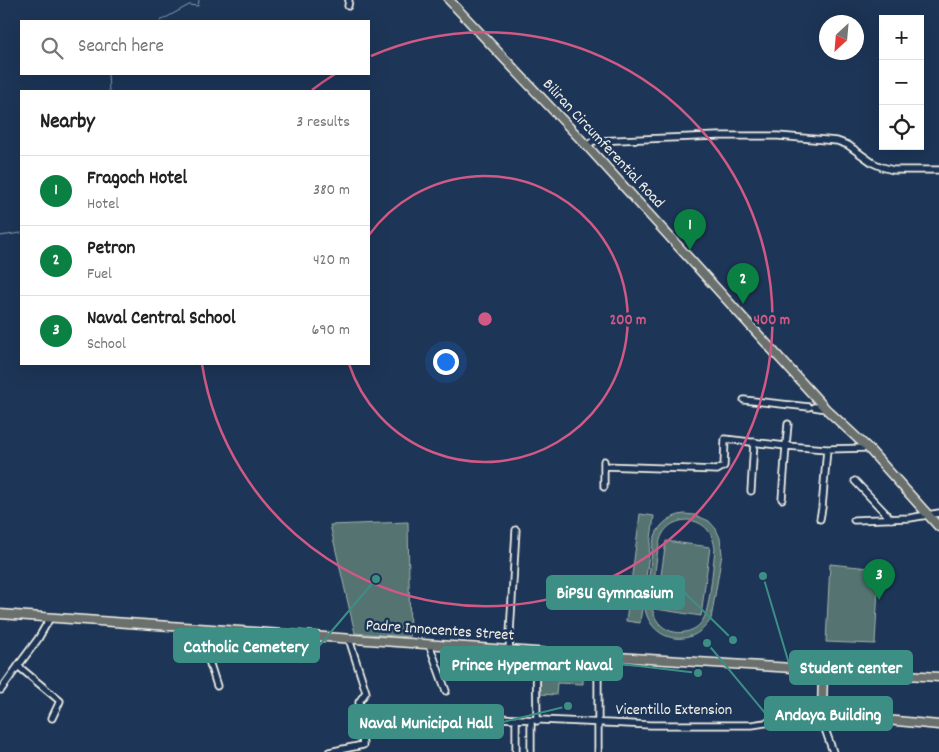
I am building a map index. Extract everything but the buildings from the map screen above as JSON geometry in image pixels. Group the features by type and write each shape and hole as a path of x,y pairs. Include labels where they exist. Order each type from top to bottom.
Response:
{"main road":[{"name":"Biliran Circumferential Road","path":"450,0 587,146 826,409 868,448 939,527"},
{"name":"Padre Innocentes Street","path":"0,614 536,652 939,677"},
{"path":"822,714 823,670"},
{"name":"Vicentillo Extension","path":"822,714 939,726"}],"street":[{"path":"587,146 593,141 718,136 778,136 837,140 848,145 878,166 893,170 939,170"},
{"path":"744,400 826,409"},
{"path":"782,500 788,424"},
{"path":"604,487 604,463 716,470 724,466 725,439 827,449 868,448"},
{"path":"751,491 754,442"},
{"path":"820,519 827,449"},
{"path":"855,480 891,519"},
{"path":"854,520 910,518 939,513"},
{"path":"509,650 516,530"},
{"path":"1,690 38,639 50,618"},
{"path":"203,628 203,642 217,686"},
{"path":"329,752 349,750 362,745 359,702 366,692 349,639"},
{"path":"429,644 446,690"},
{"path":"531,752 536,652"},
{"path":"598,656 598,752"},
{"path":"18,666 60,700 52,718"},
{"path":"822,714 832,752"},
{"name":"Vicentillo Extension","path":"498,718 597,723 752,724 822,714"},
{"path":"516,720 516,752"}],"green space":[{"path":"640,514 654,516 640,623 626,621"},
{"path":"678,515 695,515 709,521 716,529 720,538 722,554 711,619 703,629 694,635 684,638 664,635 649,620 645,609 655,537 664,523","holes":["680,521 694,521 707,529 715,549 708,604 704,618 698,626 689,631 673,632 664,628 659,623 652,606 658,548 664,531 670,526"]},
{"path":"408,522 410,637 355,633 330,525"},
{"path":"666,541 710,547 701,616 656,609"},
{"path":"830,564 879,569 875,644 826,642"},
{"path":"540,656 583,659 583,684 557,683 556,695 540,694"}],"waterway":[{"path":"162,20 189,5 198,6 199,0"},
{"path":"108,75 109,90"},
{"path":"0,236 20,233"}],"place":[{"name":"Fragoch Hotel","path":"690,250"},
{"name":"Petron","path":"743,304"},
{"name":"Student center","path":"763,576"},
{"name":"Catholic Cemetery","path":"376,579"},
{"name":"Naval Central School","path":"879,600"},
{"name":"BiPSU Gymnasium","path":"733,640"},
{"name":"Andaya Building","path":"707,643"},
{"name":"Prince Hypermart Naval","path":"698,673"},
{"name":"Naval Municipal Hall","path":"568,706"}]}
